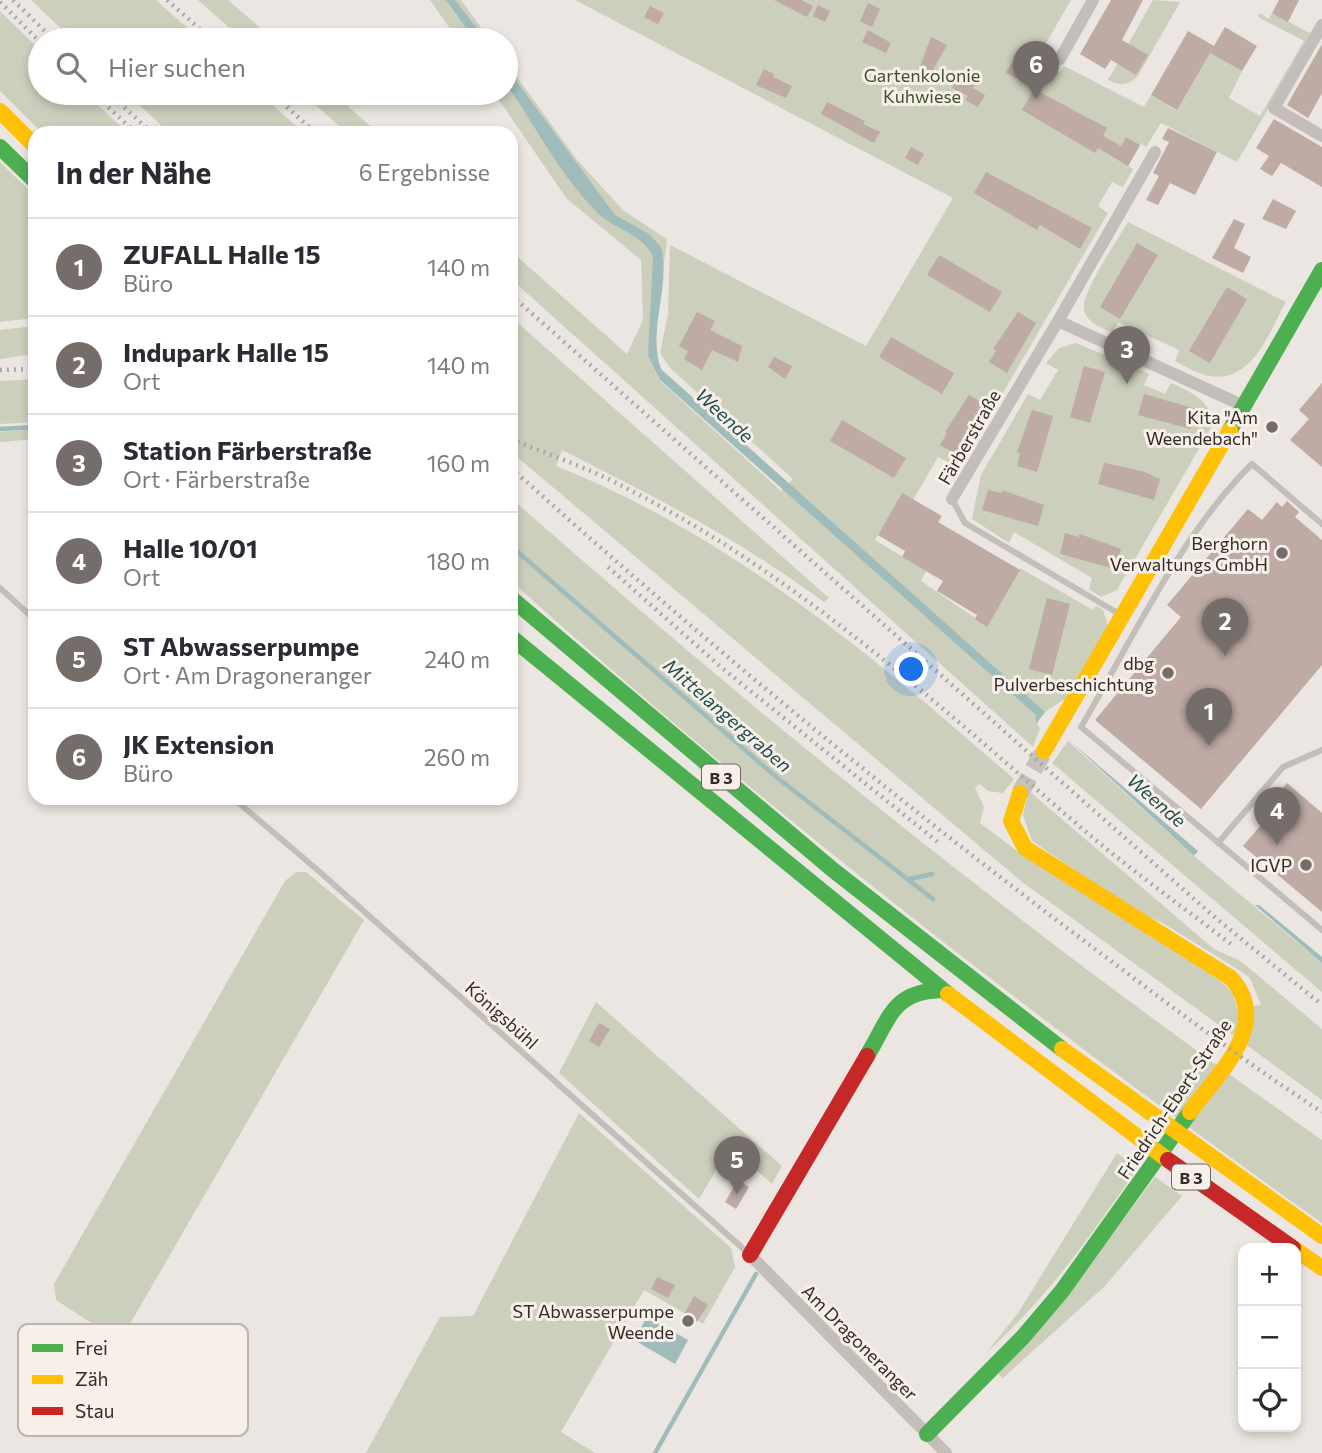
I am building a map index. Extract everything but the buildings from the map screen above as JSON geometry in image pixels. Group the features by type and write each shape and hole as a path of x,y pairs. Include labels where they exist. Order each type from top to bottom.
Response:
{"main road":[{"path":"0,111 28,139"},
{"path":"0,147 28,174"},
{"path":"1044,751 1322,270"},
{"name":"B 3","path":"518,604 796,841 934,952 1147,1114 1322,1236"},
{"name":"B 3","path":"518,643 765,849 941,990 1169,1161 1285,1243"},
{"name":"Friedrich-Ebert-Straße","path":"927,1434 1023,1337 1062,1291 1242,1040 1248,1025 1249,1009 1240,986 1217,968 1024,848 1011,821 1020,793"},
{"path":"750,1255 900,1000 918,990 941,990"},
{"name":"B 3","path":"1301,1254 1322,1268"}],"street":[{"path":"1060,60 1093,0"},
{"path":"1322,25 1274,108 1322,136"},
{"name":"Färberstraße","path":"952,499 1155,152"},
{"path":"1058,321 1244,406"},
{"name":"Am Dragoneranger","path":"750,1255 946,1453"}],"lane":[{"path":"1322,524 1252,464 1226,490 1177,563 1081,727 1322,930"},
{"name":"Färberstraße","path":"952,499 965,523 1122,615"},
{"path":"0,588 28,614"},
{"path":"1218,843 1283,767 1322,750"},
{"name":"Königsbühl","path":"241,805 332,882 750,1255"}],"green space":[{"path":"31,0 156,0 188,28 60,28"},
{"path":"198,0 228,0 260,28 230,28"},
{"path":"430,0 461,0 481,28 450,28"},
{"name":"Gartenkolonie Kuhwiese","path":"575,0 1071,0 1037,59 1060,72 1064,66 1144,107 1151,95 1176,110 1210,53 1242,71 1229,98 1260,116 1304,41 1258,17 1260,13 1269,19 1272,13 1312,34 1237,162 1161,123 1146,147 1141,144 1128,166 1133,169 1123,187 1112,182 1098,206 1108,213 959,468 938,457 913,500 902,494 875,540 926,571 921,581 987,626 1020,568 1093,610 1096,606 1103,610 1108,626 1068,697 1045,712 1036,723 1040,728 1033,747 518,285 518,257 627,354 643,320 641,260 567,199 502,105 518,105 518,78 578,161 624,211 667,239 654,345 649,347 648,356 660,381 781,491 793,479 671,369 660,353 668,314 670,245 866,346 953,198"},
{"path":"1153,0 1180,2 1138,76 1123,84 1108,80"},
{"path":"0,11 28,38 28,105 98,105 120,126 35,126 0,91"},
{"path":"140,105 272,105 296,126 162,126"},
{"path":"316,105 346,105 370,126 339,126"},
{"path":"0,162 28,189 28,319 0,322"},
{"path":"1128,222 1286,302 1266,341 1248,364 1237,372 1224,376 1205,375 1175,361 1179,350 1118,322 1113,333 1088,318 1084,302 1088,292"},
{"path":"518,323 829,598 824,602 729,539 562,450 556,466 620,494 740,563 798,603 908,688 1014,779 1003,793 988,791 980,784 975,788 984,807 980,823 1021,854 1219,980 1232,992 1237,1009 1261,1005 1250,978 1161,922 1137,912 1032,841 1023,815 1029,791 1214,949 1242,962 1322,1029 1322,1100 1021,881 518,458"},
{"path":"28,327 28,355 0,359 0,330"},
{"path":"1076,343 1149,374 1144,385 1165,394 1171,383 1192,393 1207,407 1215,421 1117,590 1101,597 1089,589 1092,578 1014,532 1009,543 972,519 981,475 1028,394 1040,400 1058,370 1046,363 1059,348"},
{"path":"28,379 28,422 0,424 0,381"},
{"path":"28,430 28,440 0,442 0,432"},
{"path":"518,504 707,667 908,831 1112,988 1322,1140 1322,1223 1112,1071 907,914 706,751 518,587"},
{"path":"1068,741 1194,856 1322,963 1322,992 1052,763"},
{"path":"296,872 306,872 364,920 130,1324 92,1324 56,1300 54,1284 285,881"},
{"path":"596,1002 782,1166 772,1184 730,1147 699,1199 559,1073"},
{"path":"579,1113 731,1248 735,1267 703,1324 644,1290 561,1432 595,1453 366,1453 440,1317 473,1316"},
{"path":"1117,1153 1138,1168 1050,1286 987,1352 1018,1313"},
{"path":"1155,1177 1182,1196 1105,1286 1003,1378 998,1374 1063,1301"}],"water":[{"path":"446,0 455,0 477,28 466,28"},
{"path":"518,83 615,215 649,234 661,247 663,278 656,339 661,369 1045,712 1036,724 1036,715 660,380 648,356 653,257 637,238 600,215 573,185 518,102"},
{"path":"1069,740 1198,851 1194,856"},
{"path":"1255,905 1259,905 1322,957 1322,963"},
{"path":"647,1317 688,1340 675,1364 634,1340"}],"waterway":[{"name":"Mittelangergraben","path":"0,429 28,427"},
{"name":"Mittelangergraben","path":"518,552 775,776 933,899"},
{"path":"909,879 932,874"},
{"path":"655,1453 756,1274"}],"tunnel":[{"path":"1020,793 1044,751"}],"railway":[{"path":"13,0 42,28"},
{"path":"167,0 198,28"},
{"path":"0,2 28,30"},
{"path":"106,105 128,126"},
{"path":"122,105 144,126"},
{"path":"284,105 308,126"},
{"path":"518,301 1211,914 1322,1005"},
{"path":"0,370 28,369"},
{"path":"518,442 614,482 692,524 753,563 867,646 1103,846 1232,945"},
{"path":"518,474 726,656 873,777 1181,1014 1322,1112"},
{"path":"608,567 722,668 939,843"}],"traffic: fast":[{"path":"0,147 28,174"},
{"path":"1230,430 1322,270"},
{"path":"518,604 833,870 1062,1049"},
{"path":"518,643 948,994"},
{"path":"867,1056 894,1009 912,996 941,990"},
{"path":"927,1434 1023,1337 1062,1291 1190,1112"}],"traffic: slow":[{"path":"0,111 28,139"},
{"path":"1044,751 1230,430"},
{"path":"1020,793 1011,821 1025,848 1231,978 1242,996 1246,1013 1244,1031 1237,1048 1190,1112"},
{"path":"948,994 1168,1160"},
{"path":"1062,1049 1322,1236"},
{"path":"1301,1253 1322,1268"}],"traffic: jam":[{"path":"750,1255 867,1056"},
{"path":"1168,1160 1286,1243"}],"place":[{"name":"JK Extension","path":"1036,99"},
{"name":"Station Färberstraße","path":"1127,384"},
{"name":"Kita \"Am Weendebach\"","path":"1272,427"},
{"name":"Berghorn Verwaltungs GmbH","path":"1282,553"},
{"name":"Indupark Halle 15","path":"1225,656"},
{"name":"dbg Pulverbeschichtung","path":"1168,673"},
{"name":"ZUFALL Halle 15","path":"1209,746"},
{"name":"Halle 10/01","path":"1277,845"},
{"name":"IGVP","path":"1306,865"},
{"name":"ST Abwasserpumpe","path":"737,1194"},
{"name":"ST Abwasserpumpe Weende","path":"688,1321"}],"water label":[{"name":"Weende","path":"725,415"},
{"name":"Weende","path":"1157,800"}]}
